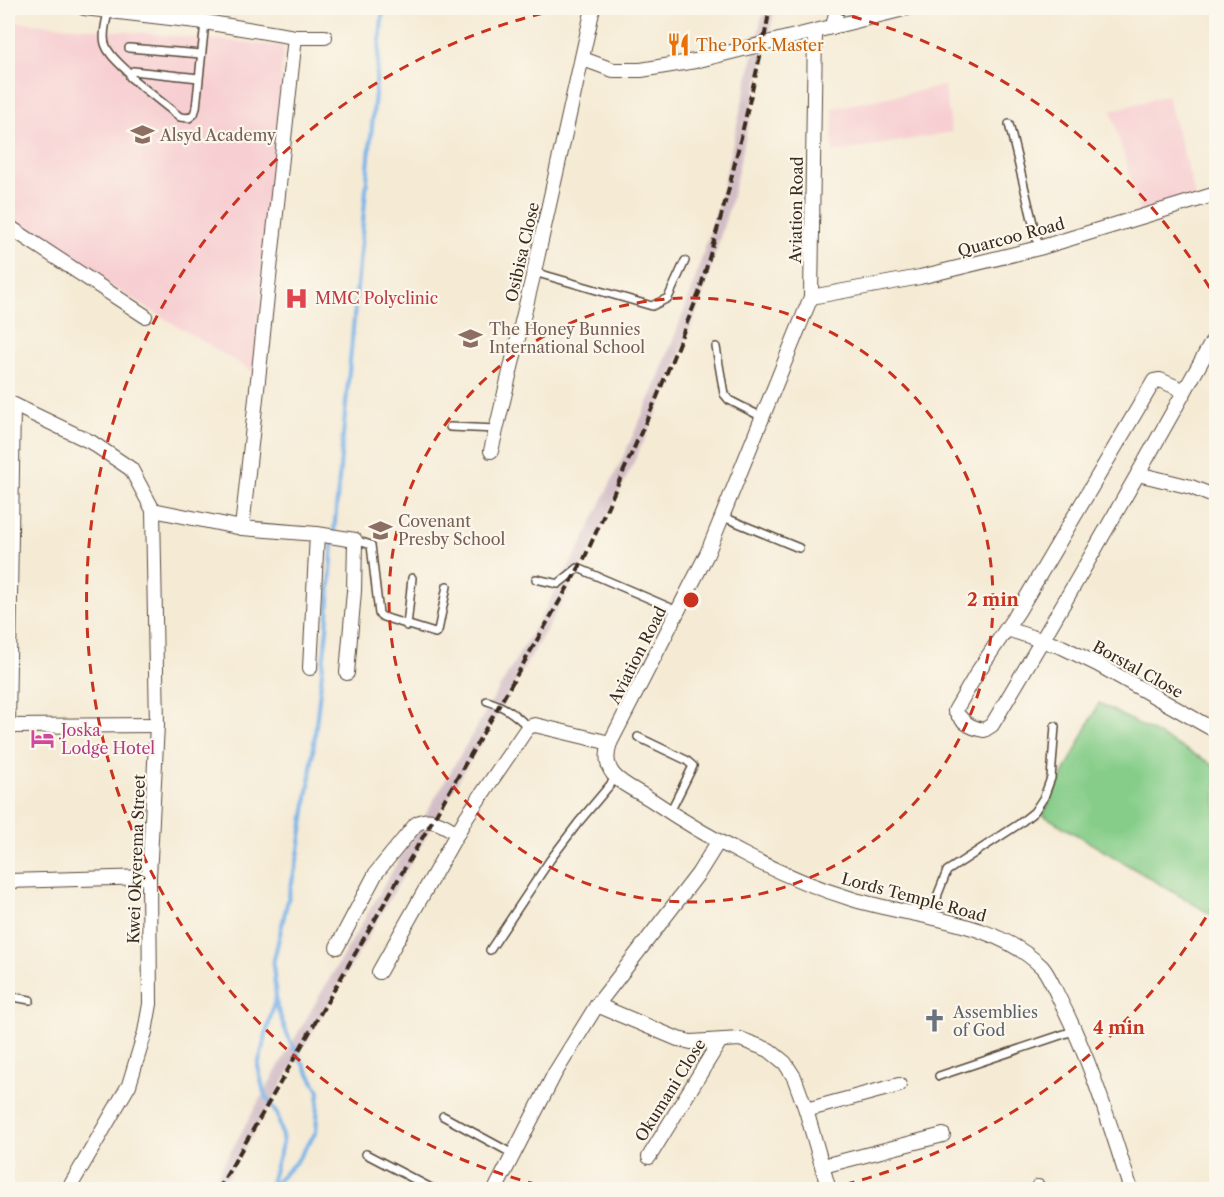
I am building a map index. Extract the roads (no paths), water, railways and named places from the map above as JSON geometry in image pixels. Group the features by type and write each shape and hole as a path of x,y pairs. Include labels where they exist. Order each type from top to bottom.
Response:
{"street":[{"path":"84,8 178,13 205,22 295,38 325,37"},
{"name":"Osibisa Close","path":"491,451 593,8"},
{"path":"833,27 837,8"},
{"path":"583,59 613,70 641,70 694,61 908,8"},
{"name":"Aviation Road","path":"610,743 706,554 811,297 814,32"},
{"path":"242,528 295,38"},
{"name":"Quarcoo Road","path":"811,297 920,277 1039,248 1216,194"},
{"path":"8,226 145,316"},
{"path":"1185,391 1160,380 1154,381 1077,514 955,711 963,722 974,729 984,730 992,725 1138,474 1185,391 1216,335"},
{"path":"157,725 8,726 10,404 91,442 131,469 153,510 242,528 323,535 351,540 354,591 347,673"},
{"path":"1138,474 1191,487 1216,497"},
{"name":"Kwei Okyerema Street","path":"68,1190 129,1085 145,1032 150,1004 149,877 157,725 153,510"},
{"path":"310,668 323,535"},
{"name":"Borstal Close","path":"1007,629 1042,640 1097,664 1216,731"},
{"path":"379,972 483,790 528,727 535,725 610,743 606,755 615,780 636,789 718,842 691,883 597,1005 555,1073 495,1190"},
{"path":"337,947 376,873 416,824 423,819 433,820 458,833"},
{"name":"Lords Temple Road","path":"718,842 813,886 853,899 987,932 1022,950 1044,969 1076,1030 1131,1190"},
{"path":"8,881 149,877"},
{"path":"597,1005 678,1039 691,1042 740,1039 769,1050 785,1063 794,1077 807,1110 829,1190"},
{"name":"Okumani Close","path":"649,1157 720,1041"},
{"path":"807,1110 899,1085"},
{"path":"823,1166 943,1135"}],"lane":[{"path":"109,10 102,39 105,49 130,74 130,79 180,117 185,118 194,114 196,108 205,22"},
{"path":"129,48 201,54"},
{"path":"130,74 133,71 199,78"},
{"path":"1009,124 1039,248"},
{"path":"534,272 652,306 668,298 685,261"},
{"path":"716,347 724,394 729,400 762,417"},
{"path":"450,427 497,429"},
{"path":"721,516 799,548"},
{"path":"351,540 371,545 379,614 383,617 432,633 438,631 447,586"},
{"path":"536,579 558,584 578,568 678,611"},
{"path":"406,626 412,578"},
{"path":"487,701 508,709 528,727"},
{"path":"933,919 938,894 947,872 1019,824 1034,812 1044,797 1052,778 1055,726"},
{"path":"638,737 691,764 693,770 670,812"},
{"path":"490,951 550,861 578,823 615,780"},
{"path":"8,996 30,1000"},
{"path":"939,1076 1076,1030"},
{"path":"443,1116 513,1154"},
{"path":"366,1154 435,1190"}],"waterway":[{"path":"334,532 383,8"},
{"path":"268,1190 297,1161 316,1132 319,1091 289,1039 277,1007 273,964 298,856 310,778 327,629 333,540"},
{"path":"270,1186 283,1142 278,1116 264,1093 258,1066 275,999"}],"railway":[{"path":"218,1190 584,559 657,397 699,293 728,192 770,8"}],"place":[{"name":"The Pork Master","path":"678,45"},
{"name":"Alsyd Academy","path":"142,135"},
{"name":"MMC Polyclinic","path":"297,298"},
{"name":"The Honey Bunnies International School","path":"471,338"},
{"name":"Covenant Presby School","path":"380,530"},
{"name":"Joska Lodge Hotel","path":"43,739"},
{"name":"Assemblies of God","path":"935,1021"}]}
